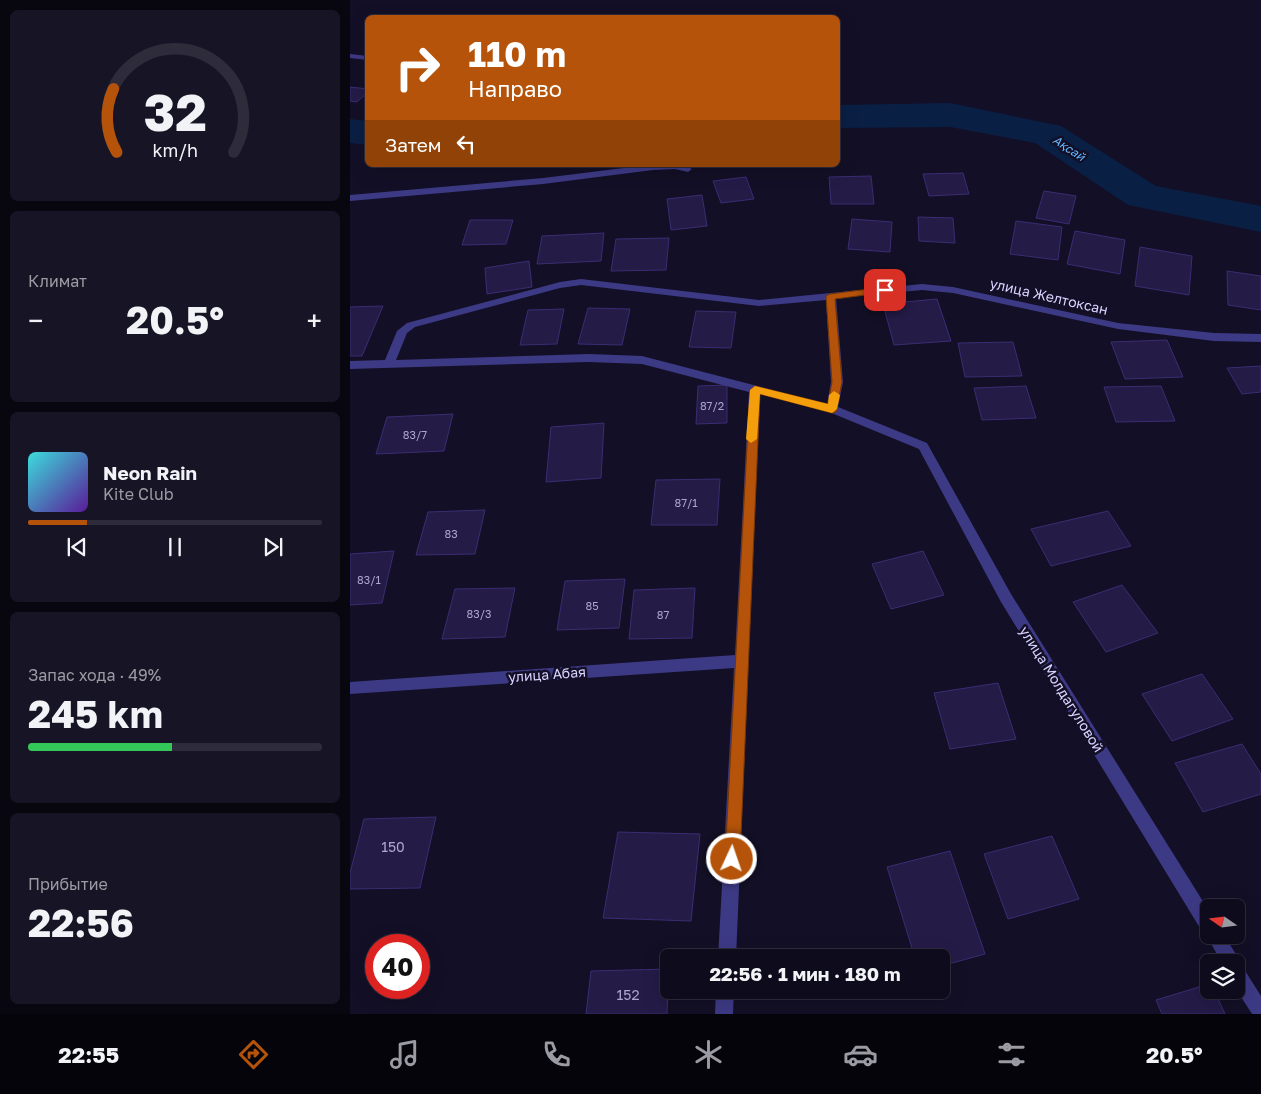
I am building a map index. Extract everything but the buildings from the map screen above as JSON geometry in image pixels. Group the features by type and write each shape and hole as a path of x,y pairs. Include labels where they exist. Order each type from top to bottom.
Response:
{"street":[{"path":"350,56 365,58"},
{"path":"350,198 543,181 653,167"},
{"path":"679,167 688,169"},
{"name":"улица Желтоксан","path":"389,364 402,331 411,325 560,285 581,282 759,303 922,287 945,289 1012,301 1118,326 1214,337 1261,338"},
{"path":"350,365 588,358 642,360 832,409 837,382 830,296"},
{"path":"727,949 755,390"},
{"name":"улица Молдагуловой","path":"832,409 924,446 1006,598 1200,912"},
{"name":"улица Абая","path":"350,688 743,661"},
{"path":"1245,986 1261,1012"},
{"path":"724,1014 725,999"}],"waterway":[{"name":"Ақсай","path":"840,117 950,115 1047,134 1143,196 1261,219"},
{"name":"Ақсай","path":"350,131 365,133"}],"slow traffic":[{"path":"751,439 755,390 832,409 834,395"}],"route":[{"path":"732,859 743,661 752,411 755,390 832,409 837,382 830,296 885,290"}]}
